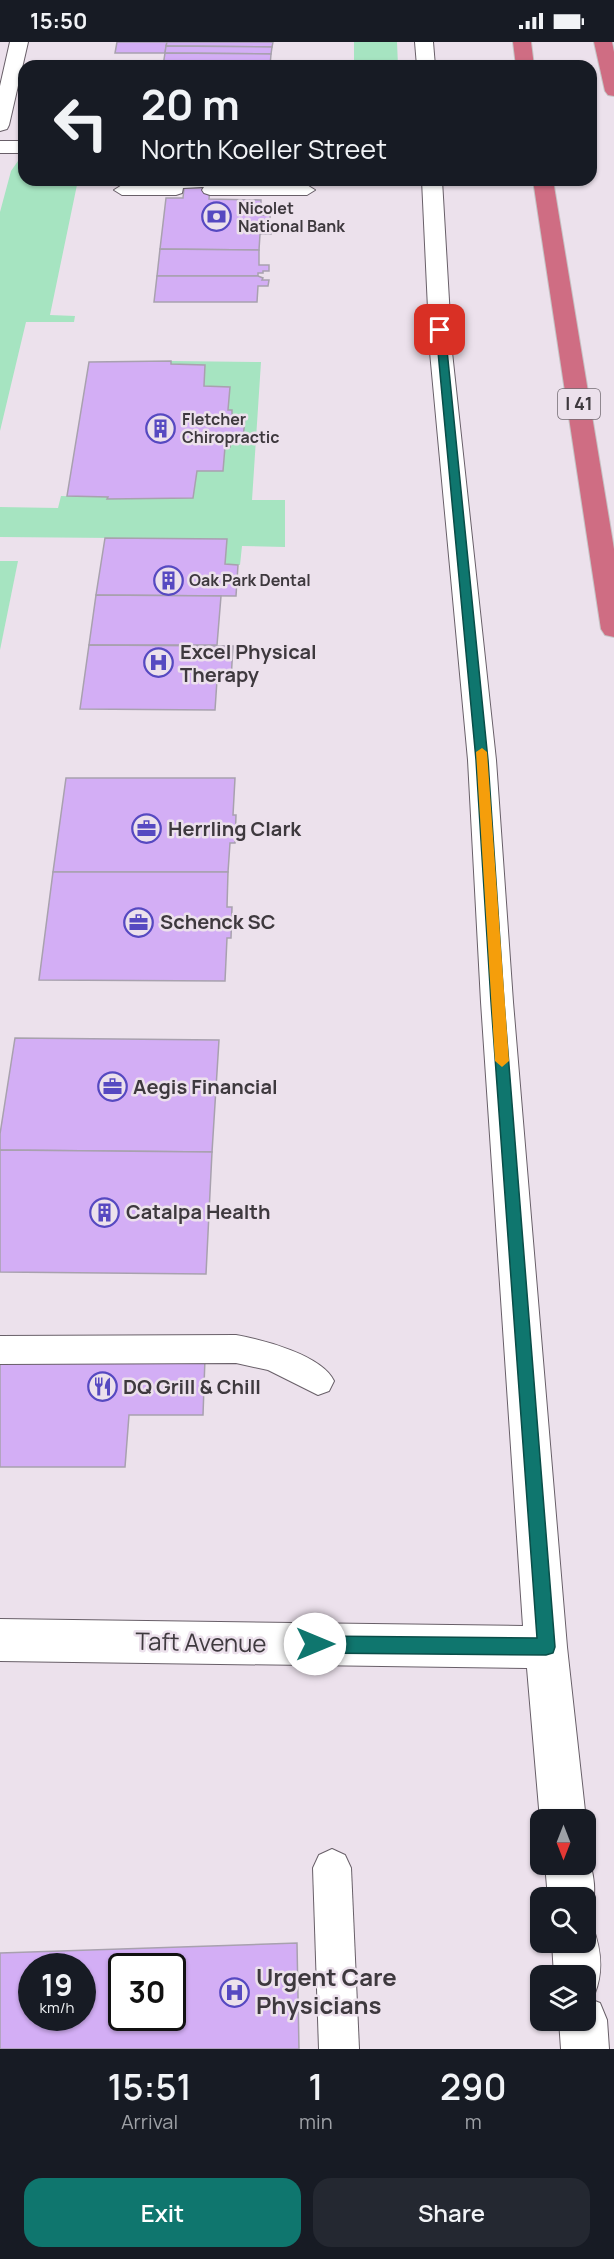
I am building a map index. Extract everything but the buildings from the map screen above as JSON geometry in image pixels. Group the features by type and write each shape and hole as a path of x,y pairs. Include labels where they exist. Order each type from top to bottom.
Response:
{"highway":[{"path":"522,42 524,60"},
{"path":"603,42 614,91"},
{"name":"I 41","path":"544,186 614,629"}],"street":[{"path":"0,125 19,42"},
{"path":"424,42 426,60"},
{"path":"0,147 18,147"},
{"path":"432,186 441,352 482,760 497,1002 546,1647 562,1809"},
{"name":"Taft Avenue","path":"0,1640 546,1647"},
{"path":"584,2031 585,2049"}],"lane":[{"path":"122,190 159,190 170,186"},
{"path":"224,186 234,190"},
{"path":"159,190 175,196 183,193"},
{"path":"209,193 217,196 234,190 307,190"},
{"path":"0,1350 236,1349 264,1353 318,1381"},
{"path":"332,1868 339,2049"}],"green space":[{"path":"354,42 397,42 398,60 354,60"},
{"path":"18,161 18,186 77,186 50,315 75,316 74,322 26,322 0,431 0,212 11,171"},
{"path":"171,361 261,362 252,500 285,500 285,547 242,546 240,565 225,564 227,539 0,537 0,507 58,508 61,496 108,497 108,499 193,498 197,471 223,471 225,447 230,447 231,440 243,440 245,417 232,417 232,410 228,410 229,387 204,386 205,365 171,364"},
{"path":"0,561 18,561 0,650"}],"slow traffic":[{"path":"482,752 502,1061"}],"place":[{"name":"Nicolet National Bank","path":"217,217"},
{"name":"Fletcher Chiropractic","path":"161,428"},
{"name":"Oak Park Dental","path":"168,580"},
{"name":"Excel Physical Therapy","path":"159,663"},
{"name":"Herrling Clark","path":"147,829"},
{"name":"Schenck SC","path":"139,922"},
{"name":"Aegis Financial","path":"112,1087"},
{"name":"Catalpa Health","path":"105,1212"},
{"name":"DQ Grill & Chill","path":"102,1387"},
{"name":"Urgent Care Physicians","path":"235,1992"}],"route":[{"path":"315,1644 546,1647 497,1002 482,760 440,330"}]}
